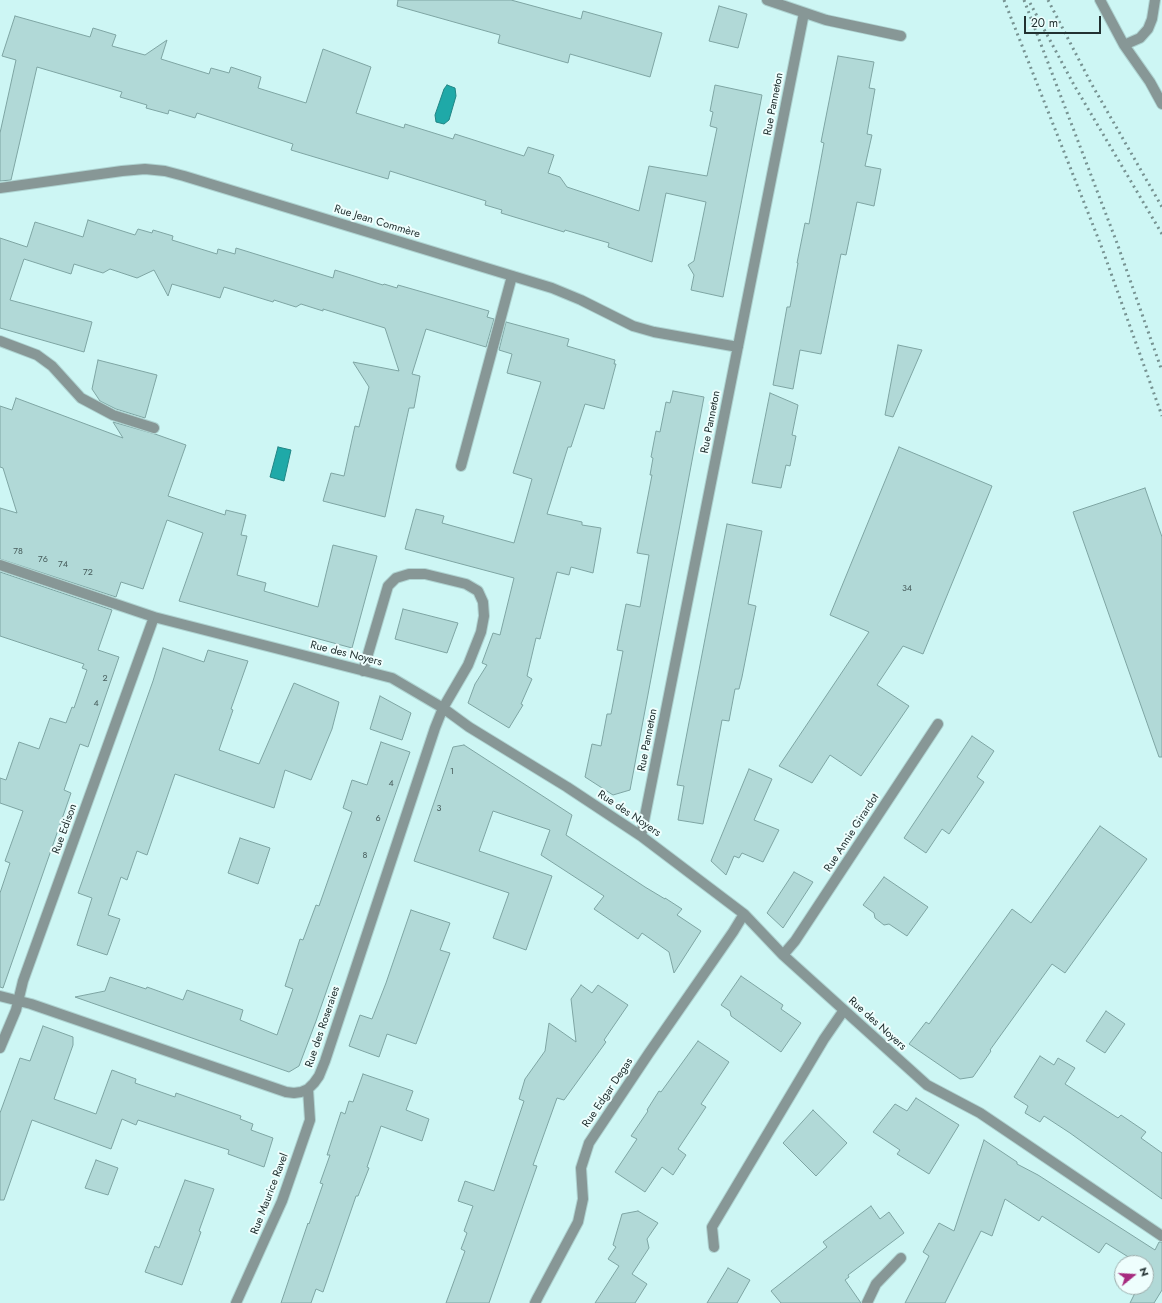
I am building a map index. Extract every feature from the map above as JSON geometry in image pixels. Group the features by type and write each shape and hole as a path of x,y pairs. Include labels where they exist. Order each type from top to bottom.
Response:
{"street":[{"path":"767,0 800,8 826,20 901,36"},
{"path":"1100,0 1124,45 1150,82 1162,104"},
{"path":"1124,45 1140,38 1148,29 1152,19 1155,0"},
{"name":"Rue Panneton","path":"641,836 738,347 800,8"},
{"name":"Rue Jean Commère","path":"0,188 122,171 145,169 164,171 552,288 581,300 633,326 654,332 738,347"},
{"path":"461,466 512,276"},
{"path":"0,341 37,354 52,366 81,398 113,414 154,428"},
{"name":"Rue des Noyers","path":"0,565 154,618 392,678 443,708 469,727 567,787 641,836 744,914 783,955 927,1085 980,1112 1162,1236"},
{"name":"Rue des Roseraies","path":"308,1089 314,1084 319,1076 325,1061 435,728 443,708 468,665 481,632 484,616 483,602 478,591 466,584 425,574 409,574 396,578 388,586 363,671"},
{"name":"Rue Edison","path":"0,1048 16,1010 23,981 154,618"},
{"name":"Rue Annie Girardot","path":"783,955 795,941 938,724"},
{"name":"Rue Edgar Degas","path":"536,1303 578,1222 583,1198 581,1168 589,1143 744,914"},
{"path":"0,996 31,1004 286,1092 294,1093 308,1089"},
{"path":"714,1247 712,1227 824,1039 844,1010"},
{"name":"Rue Maurice Ravel","path":"236,1303 282,1201 310,1120 308,1089"},
{"path":"867,1303 876,1284 901,1258"}],"water":[{"path":"447,85 455,88 456,96 449,120 444,124 436,122 435,115 444,89"},
{"path":"278,447 291,450 284,481 270,477"}],"building":[{"path":"398,0 511,0 581,19 583,11 662,33 650,77 570,54 568,63 498,43 500,35 397,6"},
{"path":"719,6 747,14 738,48 709,41"},
{"path":"15,16 90,37 93,28 116,35 112,46 145,55 167,40 161,59 209,74 211,68 229,73 231,67 261,77 258,88 306,103 323,49 371,67 356,113 404,128 405,124 453,139 455,134 524,156 528,147 554,155 548,173 560,177 567,187 639,211 649,166 707,176 717,128 710,126 713,112 710,111 715,85 762,95 723,297 691,290 694,275 688,265 694,261 706,202 666,193 652,262 608,247 609,243 565,230 564,232 501,213 502,210 485,205 486,201 390,171 388,179 291,150 293,144 197,113 195,118 169,110 168,114 146,108 147,105 120,97 122,92 37,67 11,180 0,181 0,133 16,60 2,56"},
{"path":"838,56 874,62 869,88 875,89 867,134 872,135 865,166 881,169 874,206 857,202 846,255 841,254 821,354 800,350 793,389 773,385 787,307 790,307 805,223 809,224 824,143 821,142"},
{"path":"88,220 135,235 138,229 152,233 153,230 173,236 172,240 217,254 218,249 235,254 236,248 333,278 335,270 383,285 397,288 398,285 489,311 487,317 494,319 486,347 426,329 412,374 420,376 414,408 409,408 385,517 323,501 331,473 344,476 355,426 359,427 369,387 353,362 399,371 385,328 323,309 323,311 301,304 296,307 274,300 273,302 224,287 220,298 172,284 168,296 154,270 137,278 110,269 103,273 74,264 71,274 24,259 10,300 92,322 84,352 0,328 0,238 27,247 35,222 83,237"},
{"path":"506,322 569,339 567,346 615,360 614,364 616,364 604,409 585,404 571,447 568,447 547,514 582,522 582,525 601,528 593,573 571,567 569,575 557,572 540,639 536,638 527,676 532,679 521,704 523,705 509,728 468,703 475,684 487,665 482,663 493,633 500,635 514,578 405,549 416,509 444,516 442,523 514,543 532,479 513,473 541,382 507,373 512,354 499,350"},
{"path":"898,345 922,350 893,417 885,415"},
{"path":"98,360 157,375 145,418 116,409 100,401 92,389"},
{"path":"673,391 704,397 630,790 613,795 585,777 592,744 601,746 607,714 611,714 623,651 617,650 626,604 640,607 649,555 637,553 652,475 650,475 653,458 651,457 656,431 660,432 666,402 670,403"},
{"path":"770,393 798,405 792,435 796,436 790,466 786,465 781,488 752,483"},
{"path":"16,398 123,438 113,422 186,445 168,496 225,515 226,510 246,515 241,535 247,536 237,575 266,583 264,591 318,607 333,545 377,556 352,648 179,601 203,533 167,520 143,589 121,582 116,597 0,559 0,508 17,513 3,468 0,467 0,406 12,410"},
{"path":"899,447 992,486 923,654 903,646 877,685 909,706 861,776 830,755 812,783 779,766 869,632 830,615"},
{"path":"1145,488 1162,537 1162,757 1159,757 1073,512"},
{"path":"727,524 762,531 748,604 756,606 739,689 735,689 729,721 722,720 703,824 678,820 684,786 677,785"},
{"path":"0,572 112,610 98,650 119,657 88,747 80,744 64,790 71,793 3,988 0,987 0,893 10,863 5,861 23,811 0,803 0,778 6,780 19,742 39,749 50,718 66,723 72,707 74,708 87,670 82,668 84,664 0,636"},
{"path":"403,609 458,623 447,653 395,639"},
{"path":"163,648 204,662 208,650 248,661 231,709 233,710 219,750 259,764 294,683 339,702 332,729 311,780 285,770 274,808 175,774 147,855 137,851 127,880 121,877 108,915 120,919 107,955 77,945 92,898 78,893 153,681"},
{"path":"380,696 411,713 402,740 370,729"},
{"path":"972,736 994,751 977,777 984,782 949,834 942,829 926,853 904,838"},
{"path":"381,742 410,752 299,1066 289,1072 75,997 105,991 110,977 146,989 147,987 183,1000 187,990 243,1010 240,1020 277,1035 293,989 285,986 300,939 303,940 316,905 319,906 352,812 343,808 352,780 367,785"},
{"path":"464,745 572,815 566,835 645,887 682,909 677,915 701,931 674,973 669,952 642,933 638,939 594,909 604,896 541,855 550,830 493,811 479,851 552,876 526,950 493,938 509,893 414,861 453,747"},
{"path":"749,769 772,779 754,820 779,830 763,862 742,853 739,858 734,856 726,875 711,861"},
{"path":"1100,826 1147,859 1065,973 1052,964 990,1050 991,1051 973,1077 960,1079 909,1044 926,1022 929,1024 1012,909 1031,923"},
{"path":"240,838 270,848 258,884 228,873"},
{"path":"794,872 813,882 783,928 767,913"},
{"path":"884,877 928,907 907,936 889,924 884,925 875,918 874,913 863,905"},
{"path":"411,910 450,923 440,950 450,953 416,1044 387,1034 379,1057 349,1046 360,1015 372,1019"},
{"path":"741,976 783,1005 781,1009 801,1023 781,1052 731,1016 730,1011 721,1005"},
{"path":"581,985 592,993 598,985 628,1005 604,1040 606,1042 564,1100 557,1098 533,1165 537,1166 489,1303 446,1303 465,1251 461,1249 467,1233 464,1231 473,1206 458,1201 465,1181 494,1191 524,1101 519,1099 525,1079 545,1051 549,1023 576,1042 571,999"},
{"path":"1106,1011 1125,1024 1105,1053 1086,1041"},
{"path":"43,1026 73,1037 73,1045 54,1099 96,1114 112,1070 136,1079 135,1083 175,1097 176,1093 241,1116 240,1119 253,1124 251,1130 273,1138 264,1167 228,1154 229,1150 138,1120 136,1125 122,1119 111,1149 32,1120 4,1200 0,1200 0,1113 20,1058 30,1061"},
{"path":"698,1041 729,1062 701,1104 706,1107 678,1149 686,1155 673,1175 662,1167 645,1192 615,1172 637,1139 631,1136 648,1111 647,1110 659,1091 661,1092"},
{"path":"1040,1056 1054,1065 1058,1058 1075,1068 1065,1084 1118,1118 1121,1115 1146,1132 1141,1138 1162,1153 1162,1199 1044,1116 1040,1122 1025,1113 1028,1106 1014,1097"},
{"path":"363,1074 413,1091 406,1110 429,1119 422,1141 381,1126 367,1167 369,1168 358,1196 356,1196 323,1292 316,1289 311,1303 281,1303 323,1184 320,1183 330,1155 327,1155 341,1112 345,1114 349,1101 353,1102"},
{"path":"916,1098 959,1125 929,1174 897,1154 900,1150 873,1132 895,1104 907,1111"},
{"path":"813,1110 847,1143 816,1176 783,1143"},
{"path":"984,1140 1017,1162 1017,1164 1038,1175 1155,1250 1159,1242 1162,1242 1162,1290 1154,1303 1130,1303 1134,1295 1154,1295 1154,1255 1125,1255 1106,1243 1099,1253 1042,1216 1039,1221 1005,1199 992,1236 981,1231 945,1303 905,1303 929,1256 923,1252 939,1223 954,1231"},
{"path":"96,1160 118,1168 108,1195 85,1188"},
{"path":"185,1180 214,1189 199,1231 201,1232 182,1285 145,1272 155,1246 159,1248"},
{"path":"871,1206 880,1219 889,1212 904,1233 848,1275 849,1277 845,1280 861,1303 781,1303 771,1291 827,1247 823,1242"},
{"path":"638,1211 658,1223 647,1239 649,1248 632,1274 647,1284 635,1303 595,1303 619,1266 608,1259 616,1247 613,1245 622,1214"},
{"path":"728,1268 750,1280 737,1303 707,1303"}],"railway":[{"path":"1004,0 1102,248 1162,416"},
{"path":"1024,0 1117,243 1162,371"},
{"path":"1048,0 1091,83 1162,207"},
{"path":"1030,3 1074,85 1162,234"}]}
